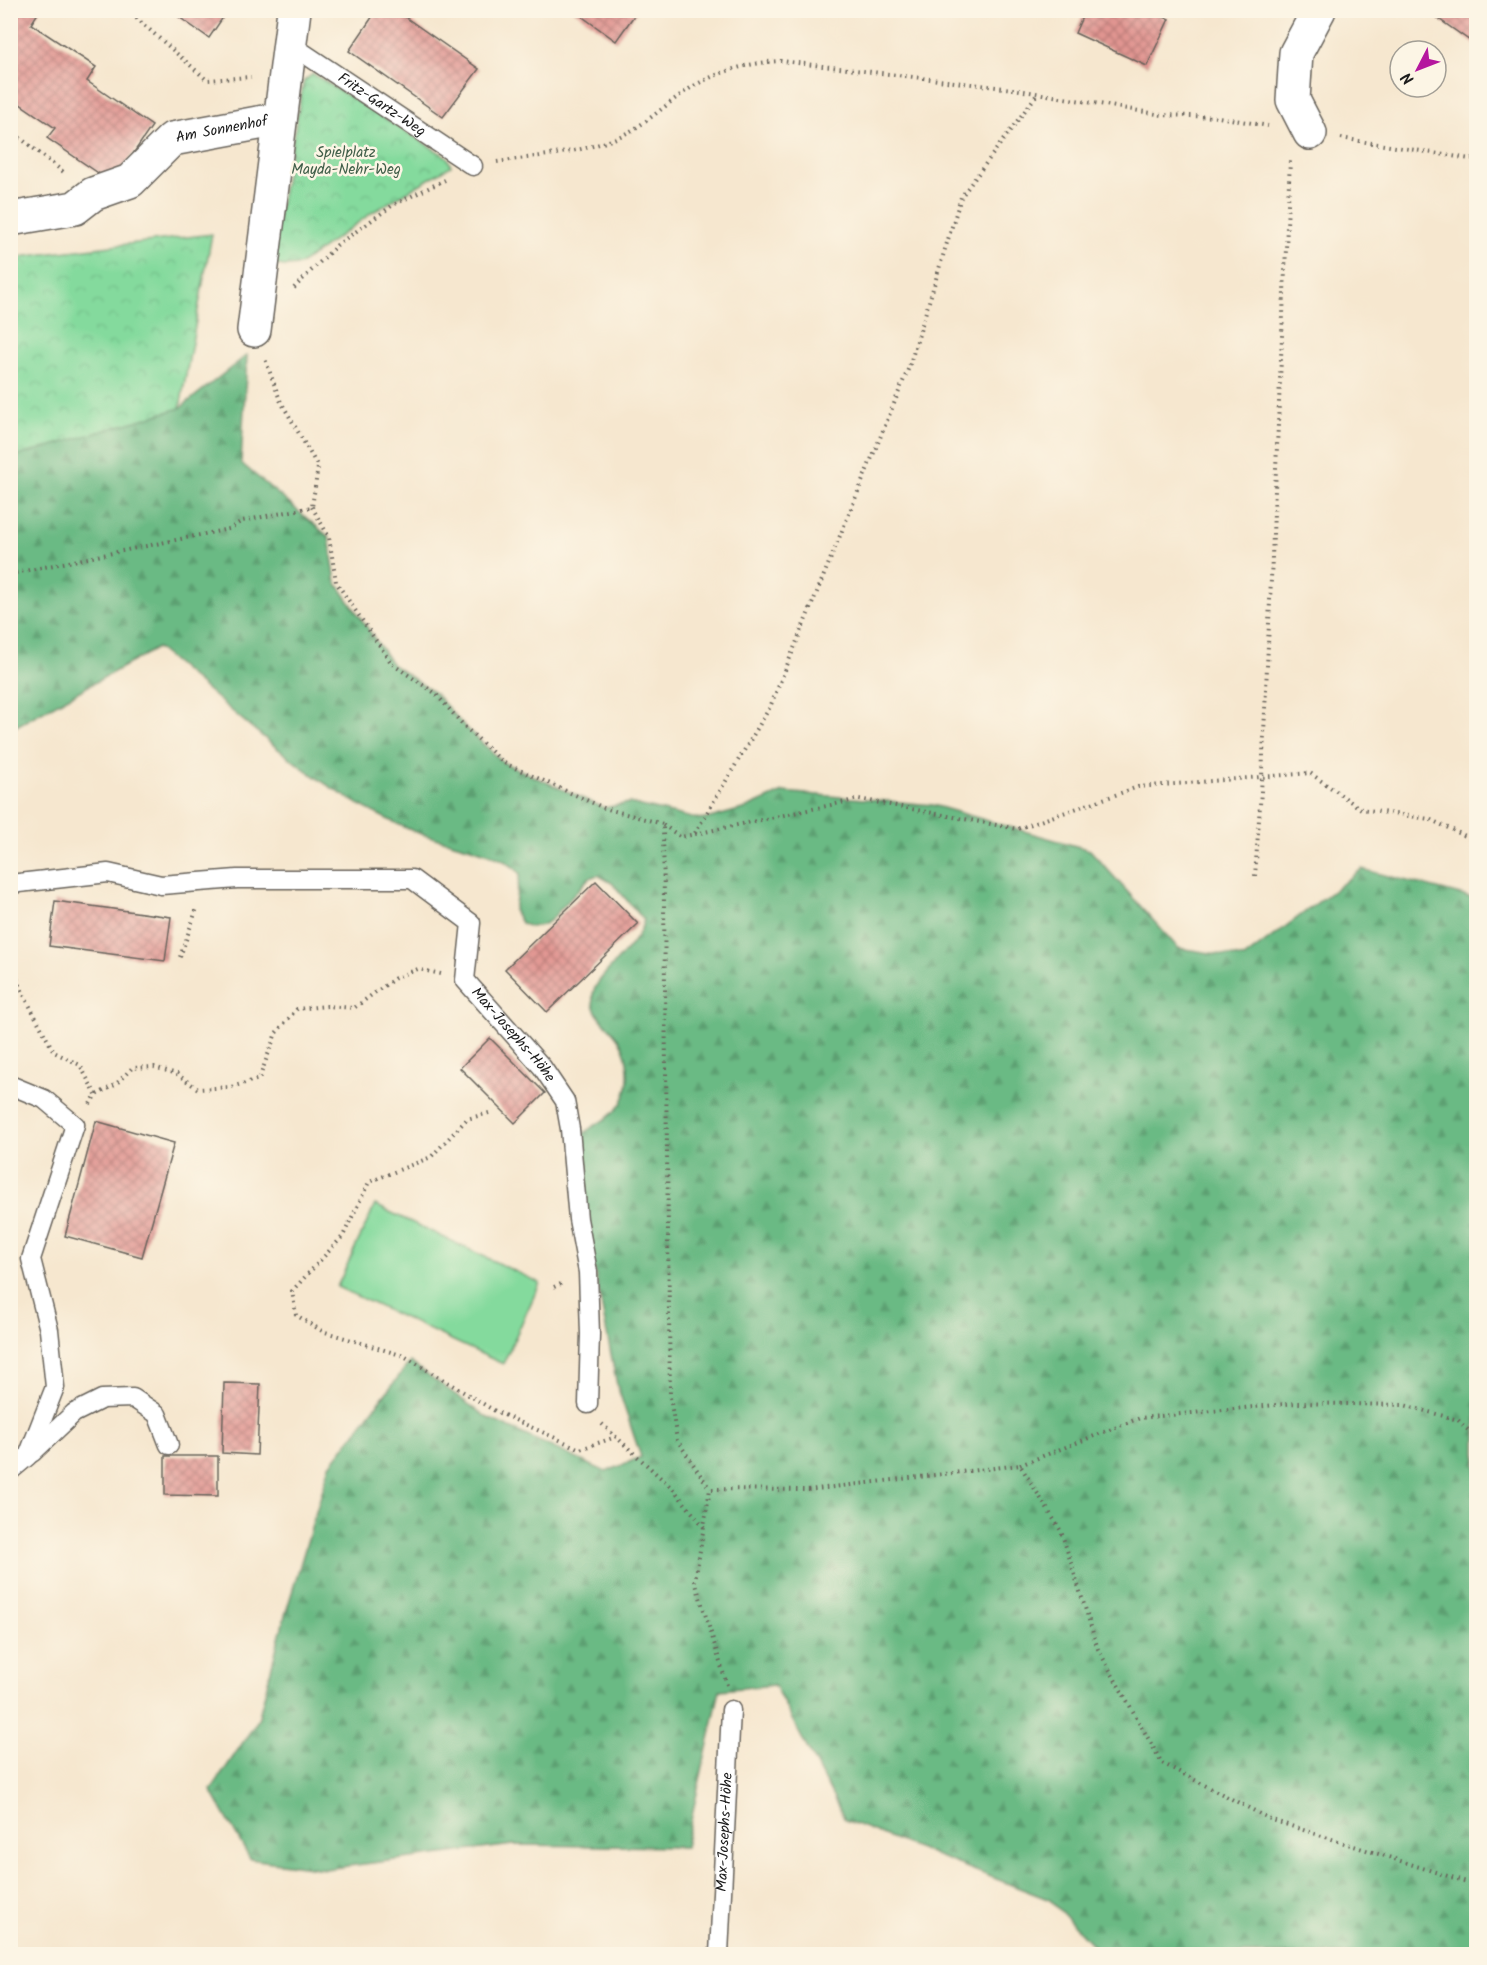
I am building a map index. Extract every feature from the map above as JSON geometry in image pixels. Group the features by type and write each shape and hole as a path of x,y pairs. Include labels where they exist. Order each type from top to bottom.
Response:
{"street":[{"path":"254,330 294,10"},
{"path":"1301,131 1293,100 1296,53 1319,10"},
{"name":"Am Sonnenhof","path":"10,219 75,208 93,194 130,181 172,139 279,128"}],"lane":[{"name":"Fritz-Gartz-Weg","path":"288,59 473,166"},
{"name":"Max-Josephs-Höhe","path":"10,884 108,873 161,885 330,878 412,879 471,923 465,980 542,1067 565,1101 578,1219 588,1272 590,1334 588,1404"},
{"path":"10,1085 44,1099 75,1125 31,1259 49,1330 55,1387 28,1456"},
{"path":"10,1471 74,1413 102,1399 133,1398 141,1403 157,1414 169,1445"},
{"name":"Max-Josephs-Höhe","path":"719,1954 731,1710"}],"path":[{"path":"127,10 207,80 288,59"},
{"path":"292,290 337,245 393,205 473,166 595,146 634,129 688,89 729,71 766,61 1038,93 1162,115 1219,117 1476,160"},
{"path":"695,834 770,707 909,367 961,197 1038,93"},
{"path":"10,130 93,194"},
{"path":"1255,876 1301,131"},
{"path":"254,330 280,400 318,467 312,507 329,537 336,582 392,664 435,693 464,726 504,764 604,808 663,824 681,837 859,799 1017,829 1138,787 1310,774 1361,809 1429,819 1476,841"},
{"path":"10,574 229,529 242,521 312,507"},
{"path":"663,824 670,1397 677,1440 710,1489 695,1581 726,1682 731,1710"},
{"path":"180,957 206,882"},
{"path":"10,962 25,997 54,1052 80,1065 96,1095"},
{"path":"75,1125 96,1095 115,1085 132,1068 154,1068 177,1074 198,1089 231,1087 259,1079 276,1033 297,1009 327,1006 354,1008 395,978 418,969 465,980"},
{"path":"489,1113 467,1119 431,1156 369,1182 343,1236 292,1291 296,1315 322,1331 404,1356 495,1412 580,1449 616,1437"},
{"path":"710,1489 808,1490 1020,1465 1140,1418 1296,1403 1404,1405 1458,1420 1476,1438"},
{"path":"588,1404 602,1425 674,1490 704,1527"},
{"path":"1020,1465 1061,1531 1098,1649 1162,1763 1272,1820 1476,1885"}],"green space":[{"name":"Spielplatz Mayda-Nehr-Weg","path":"313,74 447,157 451,166 373,212 299,265 269,264 304,81"},
{"path":"212,234 180,408 11,458 11,258"},
{"path":"247,355 241,463 329,537 336,582 392,664 435,693 464,726 504,763 604,808 629,803 692,818 706,819 747,808 783,792 933,805 1090,850 1178,948 1244,958 1362,869 1476,899 1476,1954 1101,1954 1050,1900 845,1820 774,1685 720,1690 685,1847 513,1845 325,1869 250,1859 211,1790 258,1720 284,1619 330,1465 410,1362 488,1418 606,1472 641,1457 617,1385 586,1226 578,1169 581,1136 617,1109 625,1094 628,1075 623,1048 615,1034 597,1014 593,994 602,978 634,941 644,920 612,883 598,875 589,878 550,921 530,927 521,923 514,910 520,874 512,866 473,848 412,830 353,801 295,762 157,648 11,729 11,457 180,408"},
{"path":"375,1205 540,1283 503,1364 337,1287"}],"building":[{"path":"10,10 40,10 31,24 96,67 87,81 152,126 113,183 47,138 55,128 10,97"},
{"path":"169,10 228,10 209,38"},
{"path":"377,10 395,10 479,69 443,117 349,51"},
{"path":"573,10 638,10 616,41"},
{"path":"1085,10 1159,10 1157,14 1169,19 1147,66 1075,33"},
{"path":"1426,10 1476,10 1476,45"},
{"path":"596,881 638,924 547,1012 505,969"},
{"path":"55,901 171,917 165,961 49,946"},
{"path":"490,1038 545,1093 515,1123 460,1068"},
{"path":"96,1121 174,1143 142,1257 65,1236"},
{"path":"224,1383 260,1384 257,1455 222,1453"},
{"path":"165,1456 218,1456 218,1496 165,1495"}]}
